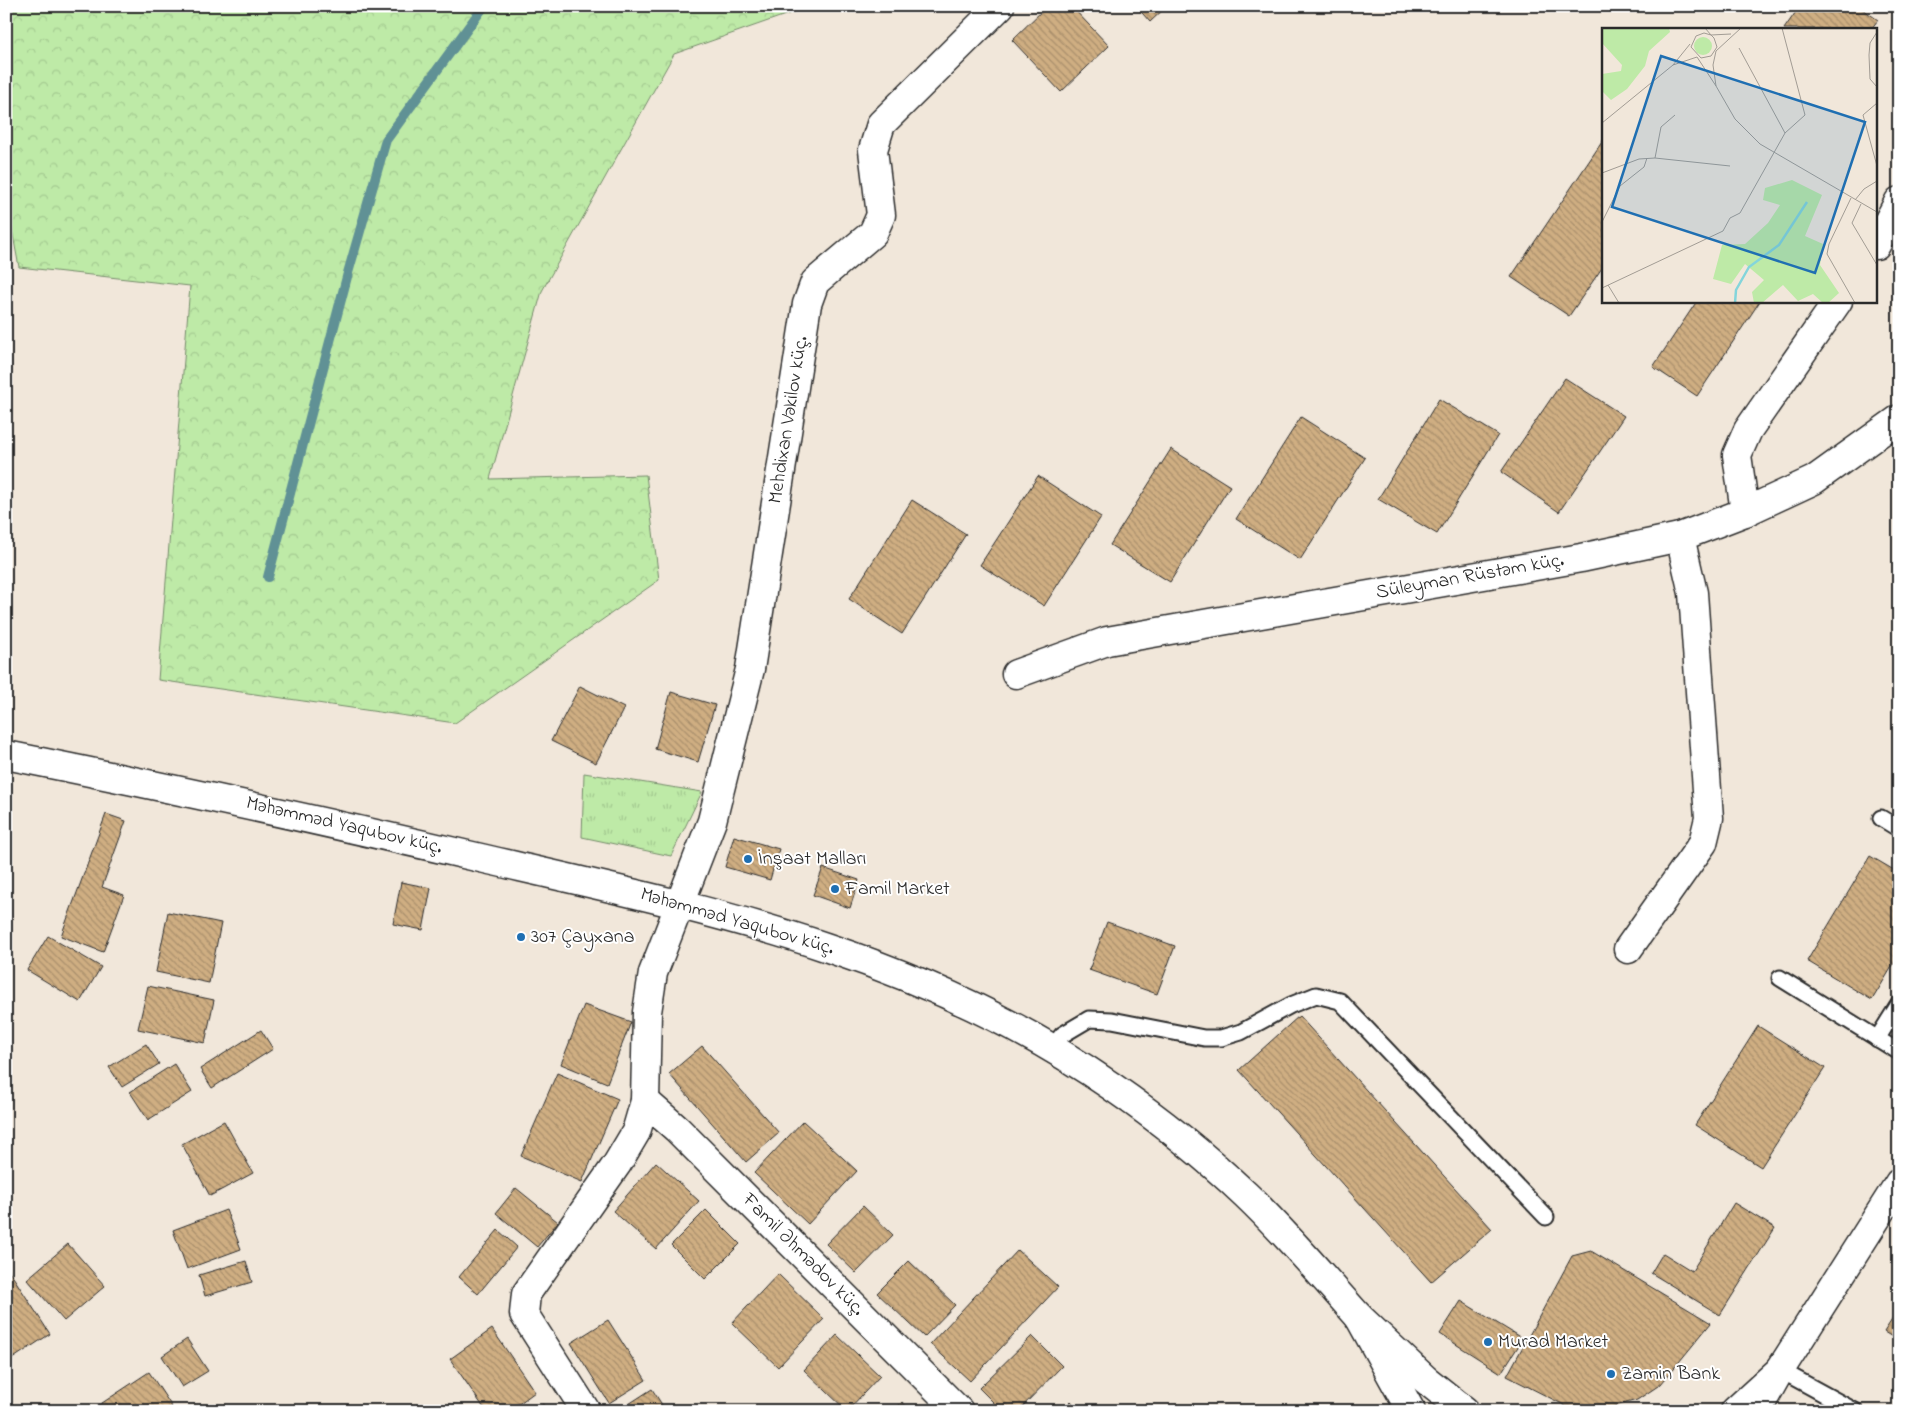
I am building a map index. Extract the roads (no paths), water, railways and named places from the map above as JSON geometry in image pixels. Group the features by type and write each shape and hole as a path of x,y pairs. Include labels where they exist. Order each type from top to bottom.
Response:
{"street":[{"name":"Mehdixan Vəkilov küç.","path":"586,1411 524,1314 526,1294 617,1164 636,1132 645,1101 647,1012 653,973 712,821 750,669 807,304 815,282 873,233 881,215 873,150 881,124 1000,6"},
{"path":"1878,240 1899,201"},
{"path":"1744,512 1737,455 1748,430 1837,302"},
{"name":"Süleyman Rüstəm küç.","path":"1016,674 1107,641 1581,558 1680,537 1744,512 1814,480 1899,419"},
{"path":"1628,950 1694,859 1703,843 1709,818 1693,594 1680,537"},
{"name":"Məhəmməd Yaqubov küç.","path":"6,755 204,794 679,903 825,945 913,978 964,1000 1051,1049 1111,1086 1185,1142 1246,1195 1359,1317"},
{"name":"Famil Əhmədov küç.","path":"645,1101 677,1128 958,1411"},
{"path":"1757,1411 1780,1370 1899,1183"},
{"path":"1359,1317 1411,1411"},
{"path":"1359,1317 1408,1364 1465,1411"},
{"path":"1735,1411 1780,1370"}],"lane":[{"path":"1881,818 1899,829"},
{"path":"1780,978 1899,1052"},
{"path":"1051,1049 1062,1035 1089,1019 1112,1020 1204,1038 1221,1038 1242,1032 1291,1005 1316,995 1340,1001 1546,1217"},
{"path":"1877,1039 1899,1004"},
{"path":"1780,1370 1855,1411"}],"waterway":[{"path":"268,577 348,273 386,140 484,6"}],"place":[{"name":"İnşaat Malları","path":"748,859"},
{"name":"Famil Market","path":"835,889"},
{"name":"307 Çayxana","path":"521,937"},
{"name":"Murad Market","path":"1488,1342"},
{"name":"Zamin Bank","path":"1611,1374"}]}
